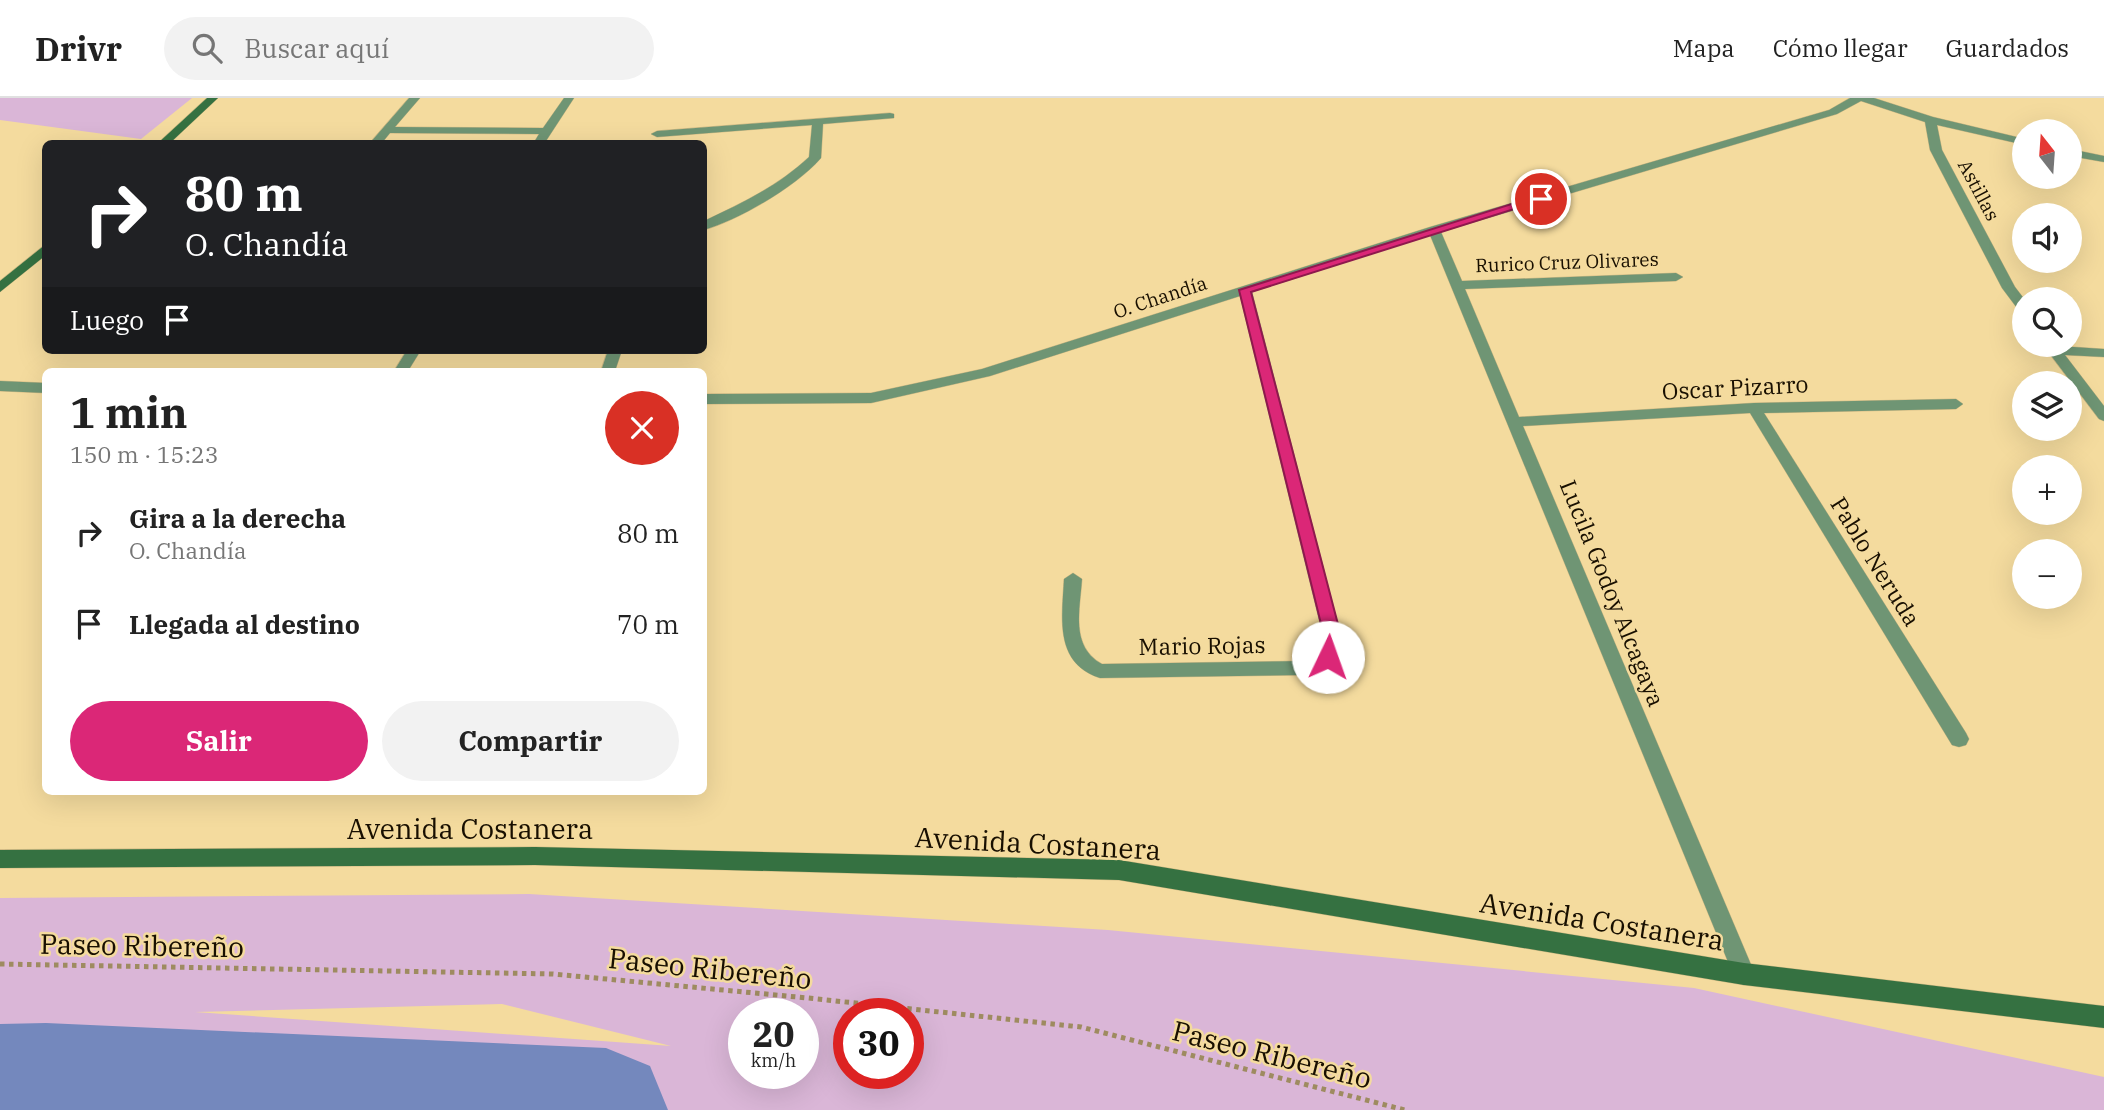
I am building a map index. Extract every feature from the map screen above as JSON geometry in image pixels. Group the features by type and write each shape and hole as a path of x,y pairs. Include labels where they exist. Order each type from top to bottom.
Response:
{"main road":[{"path":"166,140 213,98"},
{"path":"0,288 42,251"},
{"name":"Avenida Costanera","path":"0,859 535,856 1119,870 1744,974 2104,1017"}],"street":[{"path":"377,140 415,98"},
{"path":"540,140 569,98"},
{"path":"1861,98 1930,120 2012,139"},
{"name":"O. Chandía","path":"707,400 871,398 985,373 1434,230 1833,112 1861,98"},
{"path":"657,134 890,116"},
{"name":"Astillas","path":"1930,120 1936,150 2012,292"},
{"path":"707,224 792,179 815,158 818,123"},
{"path":"386,130 545,131"},
{"path":"2082,154 2104,159"},
{"name":"Lucila Godoy Alcagaya","path":"1434,230 1744,974"},
{"name":"Rurico Cruz Olivares","path":"1459,285 1676,277"},
{"name":"Mario Rojas","path":"1073,579 1071,640 1078,660 1100,671 1307,668 1328,657 1331,632 1245,290"},
{"path":"2082,351 2104,354"},
{"path":"2060,357 2104,416"},
{"path":"0,387 42,388"},
{"name":"Oscar Pizarro","path":"1516,422 1754,408 1956,404"},
{"name":"Pablo Neruda","path":"1754,408 1959,739"}],"path":[{"name":"Paseo Ribereño","path":"0,964 554,974 808,998 1081,1027 1405,1110"}],"shaded area":[{"path":"0,98 192,98 141,139 0,120"},
{"path":"529,894 1108,930 1694,988 2104,1077 2104,1110 0,1110 0,898","holes":["502,1004 671,1046 195,1012"]}],"waterway":[{"path":"0,1085 46,1084 606,1110"}],"route":[{"path":"1328,657 1332,644 1331,632 1245,290 1541,199"}]}
